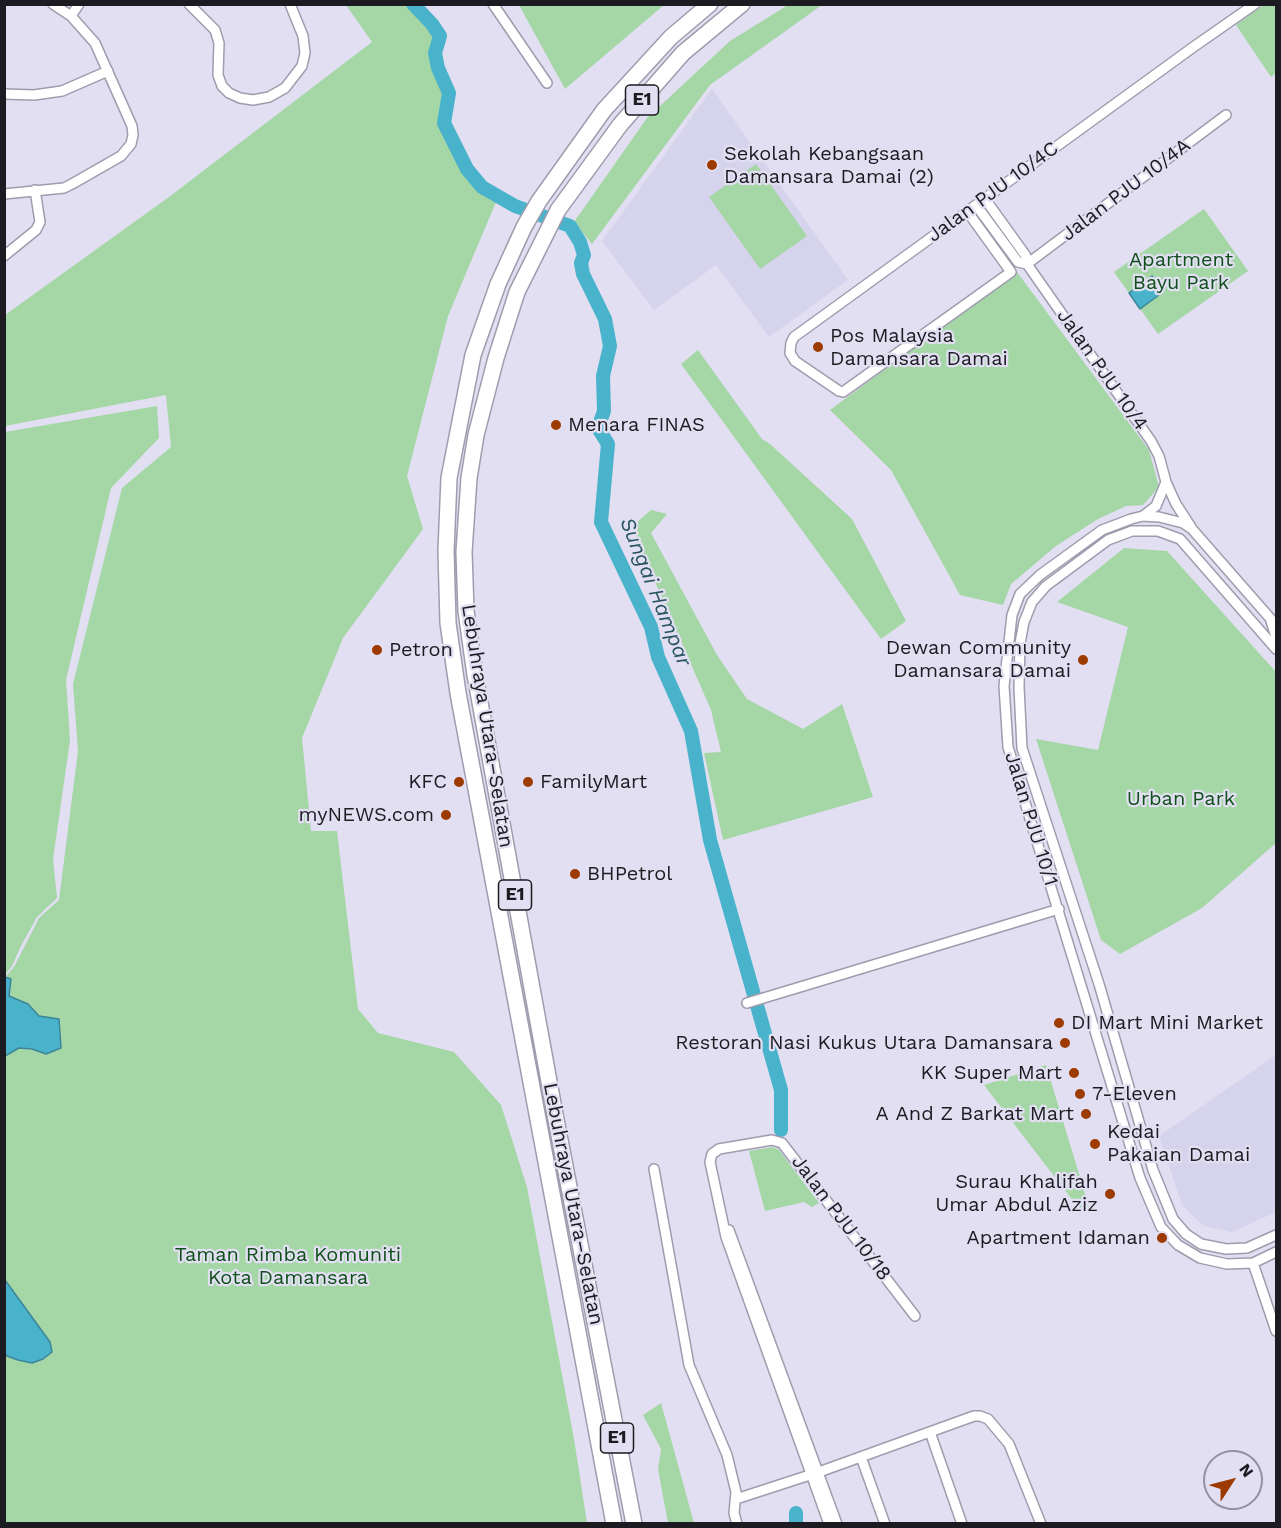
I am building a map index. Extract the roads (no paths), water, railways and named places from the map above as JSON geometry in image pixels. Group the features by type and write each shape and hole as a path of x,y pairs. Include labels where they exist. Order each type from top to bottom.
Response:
{"highway":[{"name":"Lebuhraya Utara–Selatan","path":"614,1524 466,740 448,623 446,551 449,478 473,355 498,284 524,226 539,201 604,110 671,37 710,4"},
{"name":"Lebuhraya Utara–Selatan","path":"634,1524 500,813 466,611 465,552 469,478 476,435 517,292 558,210 620,125 683,53 742,4"}],"street":[{"path":"4,194 64,188 121,156 131,144 132,126 95,43 72,16 53,4"},
{"path":"72,16 80,4"},
{"path":"189,4 215,30 219,43 218,75 222,86 235,96 253,100 269,97 285,87 302,66 303,36 290,4"},
{"path":"493,4 547,83"},
{"name":"Jalan PJU 10/4C","path":"967,211 1011,272 843,392 838,391 795,361 790,353 794,337 967,211 1192,48 1255,4"},
{"path":"4,94 34,95 62,91 108,71"},
{"name":"Jalan PJU 10/4A","path":"1027,264 1226,115"},
{"path":"4,256 36,230 40,222 35,190"},
{"name":"Jalan PJU 10/4","path":"980,202 1026,256 1027,264 1151,441 1159,456 1166,482 1176,504 1192,529"},
{"path":"1143,516 1156,506 1166,482"},
{"name":"Jalan PJU 10/1","path":"1274,622 1192,529 1170,519 1143,516 1119,522 1102,530 1061,558 1020,594 1012,615 1004,679 1008,747 1140,1178 1161,1227 1178,1245 1200,1258 1227,1264 1253,1263 1276,1252"},
{"path":"1069,569 1102,530"},
{"name":"Jalan PJU 10/1","path":"1276,649 1189,547 1180,540 1158,531 1142,530 1123,533 1108,540 1046,586 1032,602 1024,622 1020,643 1019,687 1022,748 1099,984 1153,1170 1173,1219 1186,1234 1201,1244 1226,1249 1247,1248 1276,1235"},
{"path":"1274,622 1276,637"},
{"path":"1030,816 1055,848"},
{"path":"747,1003 1059,909"},
{"path":"1124,1122 1126,1077"},
{"name":"Jalan PJU 10/18","path":"829,1524 815,1473 735,1245 721,1213 710,1162 712,1154 719,1149 772,1140 782,1143 915,1316"},
{"path":"654,1169 689,1365 727,1455 736,1498 734,1513 737,1524"},
{"path":"1253,1263 1276,1330"},
{"path":"736,1498 815,1473 974,1416 980,1416 988,1419 1009,1444 1041,1524"},
{"path":"930,1432 962,1524"},
{"path":"861,1456 885,1524"},
{"name":"Jalan PJU 10/18","path":"815,1473 837,1524"}],"water":[{"path":"1152,276 1163,292 1140,309 1129,293"},
{"path":"5,977 11,979 9,996 28,1004 39,1016 59,1019 61,1048 46,1054 32,1049 19,1048 5,1056"},
{"path":"5,1280 50,1342 52,1352 43,1359 32,1363 7,1356 5,1353"}],"waterway":[{"name":"Sungai Hampar","path":"413,4 440,36 435,53 438,68 449,93 444,123 467,169 482,187 515,206 570,226 580,242 584,255 581,263 583,274 605,319 610,346 603,376 604,411 598,428 608,444 601,522 651,627 658,657 691,731 710,840 781,1090 781,1130"},
{"name":"Sungai Hampar","path":"796,1513 796,1524"}],"place":[{"name":"Sekolah Kebangsaan Damansara Damai (2)","path":"712,165"},
{"name":"Pos Malaysia Damansara Damai","path":"818,347"},
{"name":"Menara FINAS","path":"556,425"},
{"name":"Petron","path":"377,650"},
{"name":"Dewan Community Damansara Damai","path":"1083,660"},
{"name":"KFC","path":"459,782"},
{"name":"FamilyMart","path":"528,782"},
{"name":"myNEWS.com","path":"446,815"},
{"name":"BHPetrol","path":"575,874"},
{"name":"DI Mart Mini Market","path":"1059,1023"},
{"name":"Restoran Nasi Kukus Utara Damansara","path":"1065,1043"},
{"name":"KK Super Mart","path":"1074,1073"},
{"name":"7-Eleven","path":"1080,1094"},
{"name":"A And Z Barkat Mart","path":"1086,1114"},
{"name":"Kedai Pakaian Damai","path":"1095,1144"},
{"name":"Surau Khalifah Umar Abdul Aziz","path":"1110,1194"},
{"name":"Apartment Idaman","path":"1162,1238"}],"park label":[{"name":"Apartment Bayu Park","path":"1181,272"},
{"name":"Urban Park","path":"1181,799"},
{"name":"Taman Rimba Komuniti Kota Damansara","path":"288,1266"}]}
